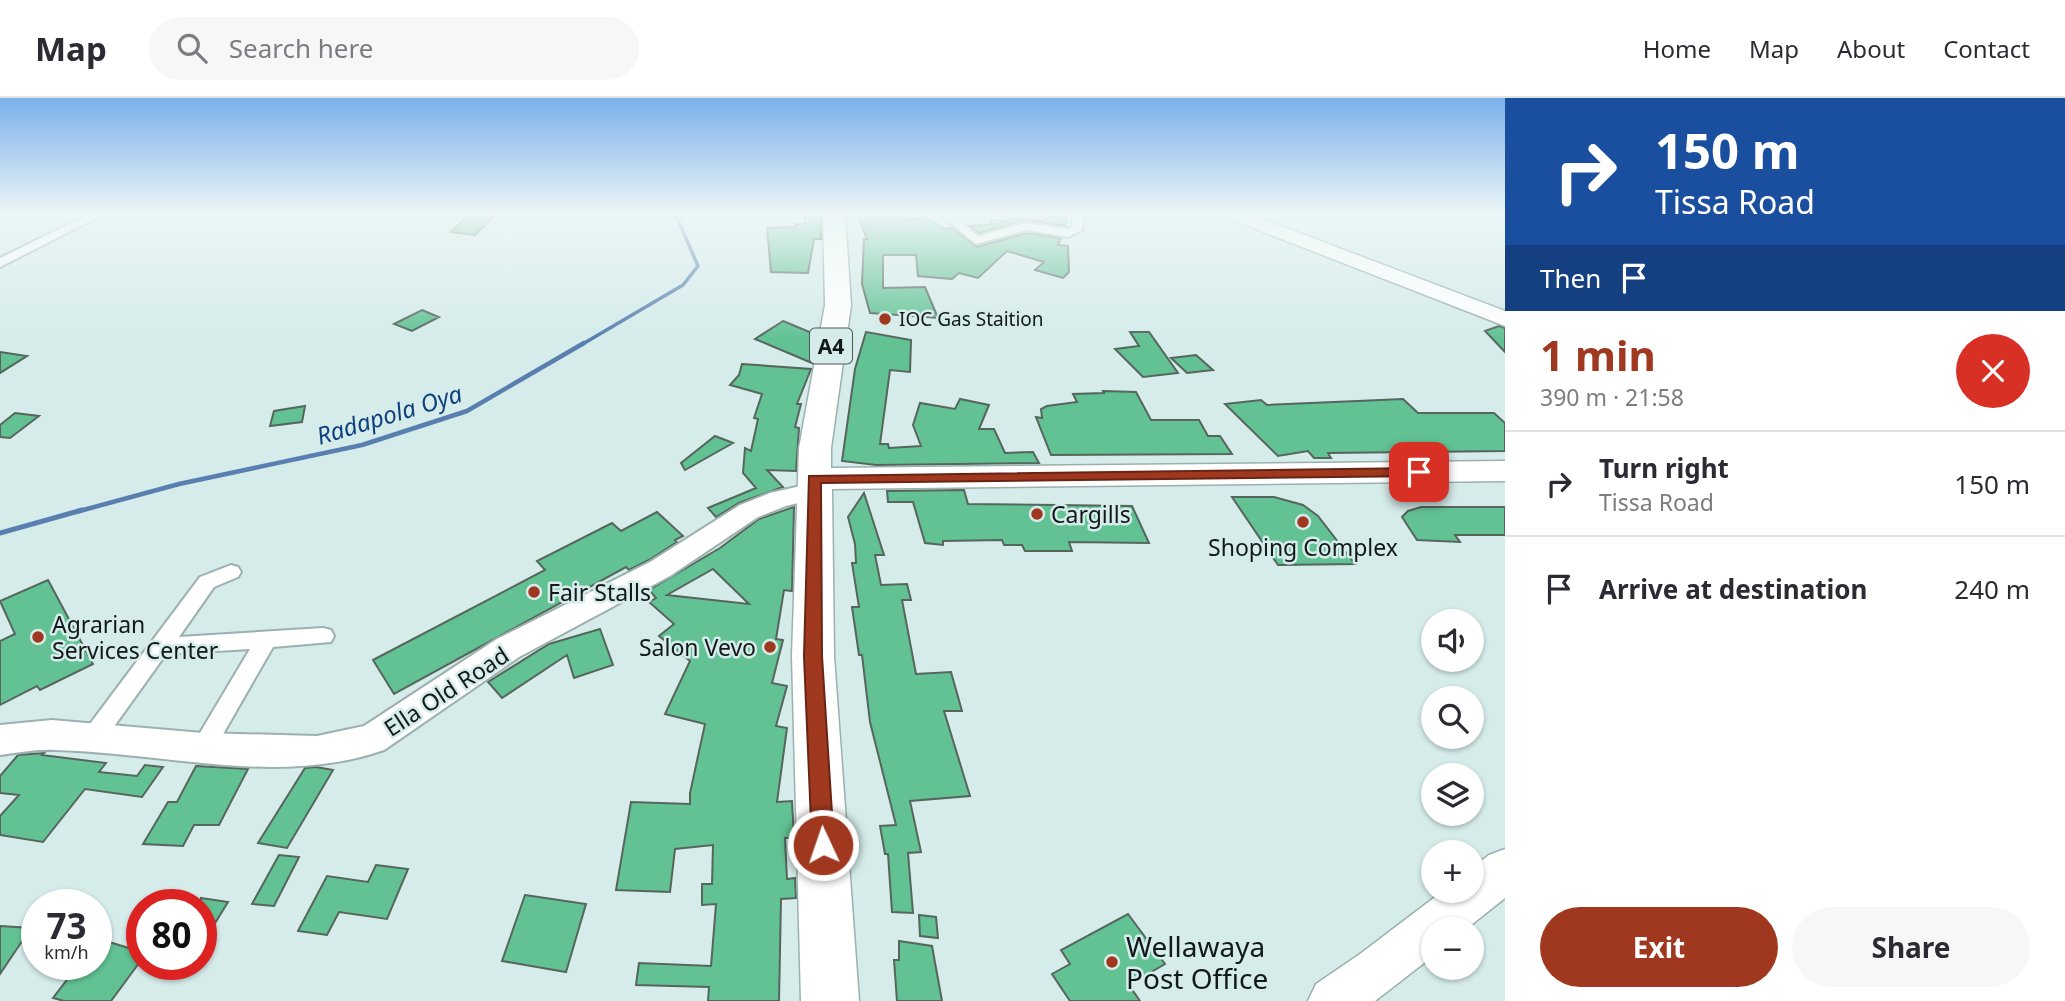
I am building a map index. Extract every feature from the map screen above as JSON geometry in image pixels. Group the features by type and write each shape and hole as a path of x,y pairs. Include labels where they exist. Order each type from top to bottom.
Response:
{"highway":[{"name":"A4","path":"830,1001 813,656 814,485 817,421 837,316 835,255"},
{"path":"814,485 1505,471"}],"main road":[{"path":"1340,255 1505,319"},
{"name":"Ella Old Road","path":"0,740 52,735 203,748 317,751 372,739 508,648 660,569 748,511 814,485"},
{"path":"1333,1001 1377,971 1505,870"}],"street":[{"path":"0,263 16,255"},
{"path":"92,739 207,582 231,572"},
{"path":"161,646 323,636"},
{"path":"203,748 267,639"}],"building":[{"path":"769,255 811,255 808,273 771,272"},
{"path":"863,255 883,255 883,288 925,287 938,318 870,313 862,284"},
{"path":"916,255 1003,255 978,278 959,273 952,279 918,276"},
{"path":"1021,255 1068,255 1069,272 1063,278 1035,270 1044,262"},
{"path":"422,310 439,317 412,331 394,324"},
{"path":"783,321 817,335 812,363 755,339"},
{"path":"1499,326 1505,328 1505,352 1485,331"},
{"path":"866,332 911,340 910,372 890,370 880,444 888,444 889,448 921,446 913,425 920,403 955,409 960,399 989,405 979,429 994,429 1005,453 1033,452 1039,463 876,465 842,461 855,369"},
{"path":"1130,332 1149,332 1178,373 1143,377 1115,349 1139,346"},
{"path":"0,352 27,356 0,373"},
{"path":"1196,355 1213,370 1187,373 1171,358"},
{"path":"742,364 811,369 797,404 801,404 795,427 799,428 796,471 767,470 783,487 739,503 716,517 708,508 756,488 743,473 745,448 751,451 758,419 754,418 762,394 730,385 739,375"},
{"path":"1103,391 1136,392 1151,420 1199,420 1208,436 1220,436 1232,454 1051,455 1036,417 1042,418 1041,409 1077,402 1073,394 1104,393"},
{"path":"1403,399 1418,413 1494,413 1505,423 1505,451 1328,453 1331,458 1314,458 1308,451 1278,456 1225,404 1261,400 1267,405"},
{"path":"305,406 302,422 270,426 274,411"},
{"path":"15,413 39,416 10,438 0,437 0,425"},
{"path":"715,436 733,443 685,470 681,463"},
{"path":"964,490 968,504 1132,506 1149,543 1069,542 1072,551 1025,551 1022,545 1004,545 1002,540 943,541 943,545 925,543 913,502 888,502 887,491"},
{"path":"864,493 884,555 875,555 881,585 907,584 911,600 902,600 916,674 951,672 962,711 944,711 970,796 910,801 921,852 908,853 913,913 892,912 888,854 885,854 880,826 896,825 870,722 862,655 859,655 852,607 859,607 852,563 856,563 855,544 848,517"},
{"path":"1232,497 1274,497 1303,505 1318,516 1355,564 1278,565"},
{"path":"794,507 792,591 784,590 776,639 783,640 772,683 787,686 776,726 787,728 777,802 792,801 794,838 785,838 787,879 795,878 796,898 781,899 779,1001 708,1001 709,987 636,985 639,963 711,966 716,904 702,905 702,884 712,884 713,845 675,849 670,892 616,890 631,802 690,804 705,724 665,714 690,661 659,636 674,624 649,602 656,598 649,590 720,548 759,519","holes":["713,569 749,604 667,595"]},
{"path":"1421,507 1505,507 1505,535 1455,535 1460,542 1417,540 1402,517 1408,511"},
{"path":"657,512 683,536 675,540 677,542 649,560 629,570 626,567 394,694 373,660 545,570 537,561 612,523 621,531"},
{"path":"48,580 93,664 40,690 37,686 0,705 0,641 15,634 0,601"},
{"path":"600,629 613,665 574,678 567,655 502,698 488,682 549,644"},
{"path":"44,753 42,755 106,763 99,772 137,776 145,765 163,767 142,797 85,789 43,842 0,835 0,816 19,795 0,793 0,776 18,755"},
{"path":"196,766 248,769 219,825 194,825 183,846 143,844 168,802 177,802"},
{"path":"305,768 333,770 287,848 258,843"},
{"path":"279,855 299,857 274,906 252,904"},
{"path":"376,865 408,869 387,919 339,912 327,935 298,931 327,876 368,882"},
{"path":"525,895 586,904 566,972 502,961"},
{"path":"217,900 228,902 217,920"},
{"path":"1128,914 1165,964 1129,985 1140,1001 1070,1001 1052,974 1070,964 1061,950"},
{"path":"919,915 936,917 938,938 920,936"},
{"path":"0,926 21,927 21,943 0,974"},
{"path":"899,941 932,946 942,1001 897,1001 894,960 899,960"},
{"path":"112,943 126,947 126,980 111,1001 64,1001 53,998 67,980 112,980"}],"waterway":[{"name":"Radapola Oya","path":"581,345 683,285 698,266 693,255"},
{"name":"Radapola Oya","path":"76,512 179,484 362,445 467,411 584,343"},
{"name":"Radapola Oya","path":"0,533 82,510"}],"place":[{"name":"IOC Gas Staition","path":"885,319"},
{"name":"Cargills","path":"1037,514"},
{"name":"Shoping Complex","path":"1303,522"},
{"name":"Fair Stalls","path":"534,592"},
{"name":"Agrarian Services Center","path":"38,637"},
{"name":"Salon Vevo","path":"770,647"},
{"name":"Wellawaya Post Office","path":"1112,962"}],"route":[{"path":"823,845 813,656 814,479 1419,472"}]}
